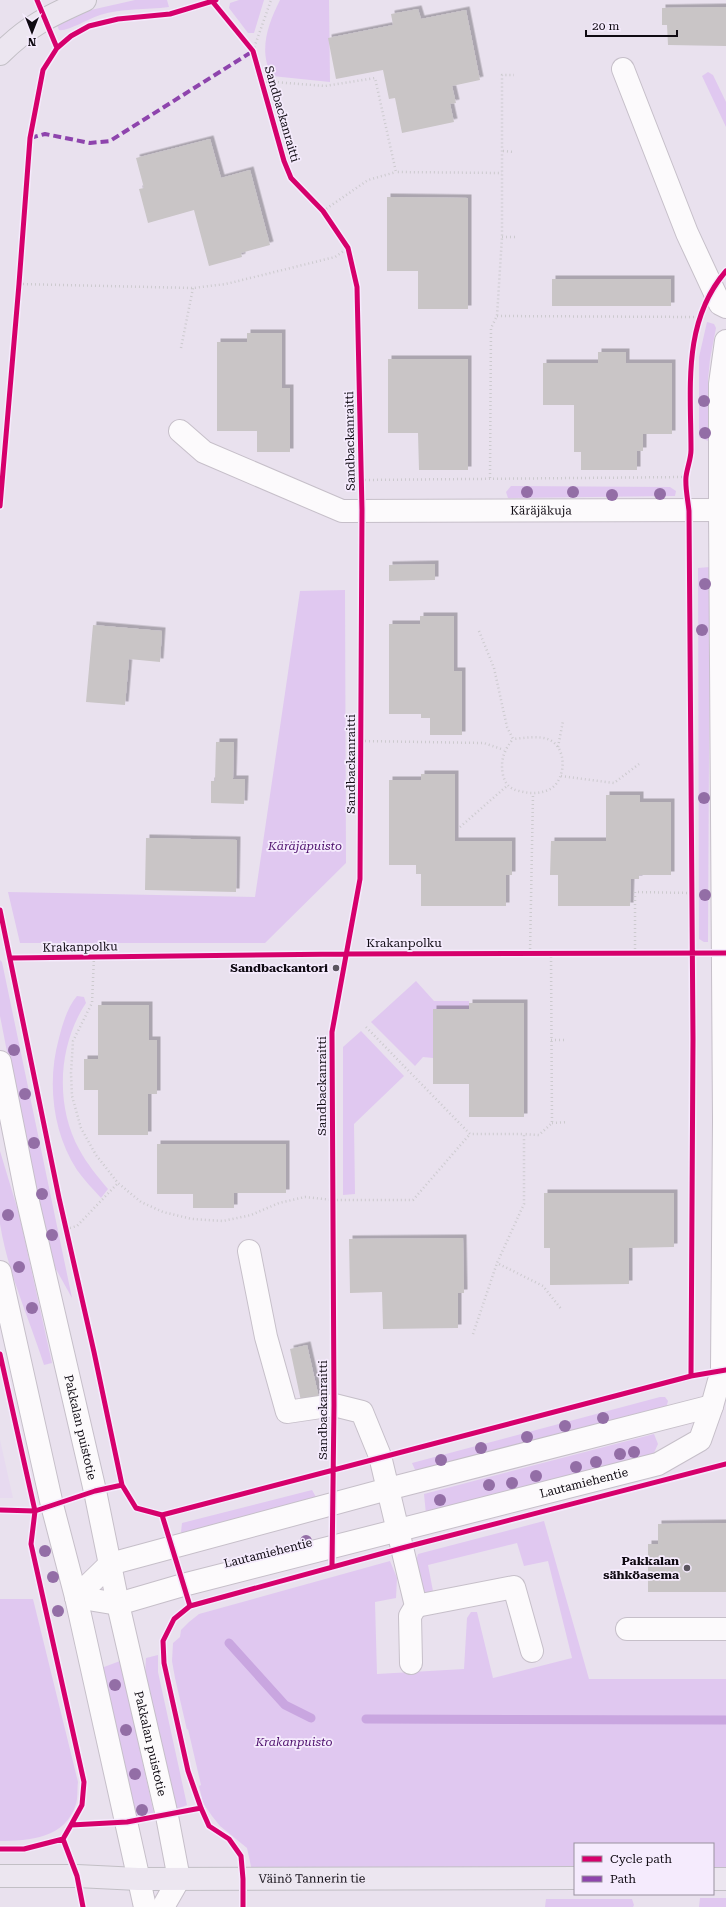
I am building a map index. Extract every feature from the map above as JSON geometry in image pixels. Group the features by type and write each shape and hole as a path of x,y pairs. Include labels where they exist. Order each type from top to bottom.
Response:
{"main road":[{"path":"0,54 15,39 44,19 84,0"},
{"name":"Väinö Tannerin tie","path":"0,1876 77,1876 138,1879 574,1878"},
{"path":"714,1879 726,1879"}],"street":[{"path":"623,69 687,233 720,304 726,307"},
{"name":"Lautamiehentie","path":"76,1597 118,1604 183,1585 658,1464 700,1440 719,1408 722,1370 724,1114 723,510 720,384 726,341"},
{"name":"Käräjäkuja","path":"180,431 204,452 342,511 723,510"},
{"name":"Pakkalan puistotie","path":"0,1062 26,1193 95,1491 118,1604 167,1816 179,1879"},
{"path":"250,1251 266,1336 286,1412 334,1405 362,1412 380,1456 416,1606 410,1616 411,1664"},
{"path":"0,1272 52,1504 76,1597 145,1907"},
{"path":"76,1597 110,1564 388,1489 719,1408"},
{"path":"416,1606 514,1587 532,1651"},
{"path":"627,1629 726,1629"},
{"path":"163,1907 179,1879"}],"path":[{"path":"249,46 254,51 271,0"},
{"path":"490,478 491,328 497,316 502,237 502,75 514,75"},
{"path":"262,81 325,86 375,78 396,172"},
{"path":"503,151 514,152"},
{"path":"323,211 368,180 396,172 502,172"},
{"path":"318,206 327,218"},
{"path":"502,237 515,237"},
{"path":"344,242 348,248 350,256"},
{"path":"20,284 193,288 239,281 335,257 348,248"},
{"path":"19,292 20,276"},
{"path":"181,348 193,288"},
{"path":"497,316 699,319"},
{"path":"687,471 686,477 689,511"},
{"path":"361,480 686,477"},
{"path":"479,631 494,668 507,726 514,739"},
{"path":"558,748 563,722"},
{"path":"533,737 550,740 558,748 563,759 561,776 552,788 532,794 514,790 504,782 501,768 504,750 514,739 533,737"},
{"path":"361,741 484,743 504,750"},
{"path":"561,776 614,783 639,764"},
{"path":"460,827 508,785"},
{"path":"530,953 532,794"},
{"path":"691,885 691,900"},
{"path":"635,953 635,892 691,893"},
{"path":"522,953 536,953"},
{"path":"544,953 558,953"},
{"path":"550,953 552,1123"},
{"path":"627,953 642,953"},
{"path":"94,957 92,1003 73,1041 71,1073 72,1096 81,1128 96,1155 118,1183 141,1202 162,1212 192,1219 223,1222 251,1215 278,1203 305,1197 333,1200 413,1200 470,1134"},
{"path":"366,1027 470,1134 538,1135 552,1123 567,1122"},
{"path":"551,1040 566,1040"},
{"path":"473,1334 497,1263 524,1204 524,1134"},
{"path":"66,1229 77,1226 118,1183"},
{"path":"333,1192 333,1208"},
{"path":"64,1221 68,1237"},
{"path":"497,1263 543,1286 562,1310"}],"shaded area":[{"path":"0,1440 13,1498 0,1498"}],"green space":[{"path":"135,0 167,0 169,7 125,10 108,13 63,30 59,30 57,25 82,12"},
{"path":"239,0 264,0 254,33 248,33 229,8 230,3"},
{"path":"280,0 329,0 330,82 272,76 268,67 265,47 272,18"},
{"path":"708,72 713,75 726,102 726,127 702,76"},
{"path":"707,322 714,324 716,328 710,359 708,380 708,441 699,437 699,357"},
{"path":"511,486 670,487 676,491 675,496 508,498 506,492"},
{"path":"710,567 708,942 704,942 699,939 698,568"},
{"name":"Käräjäpuisto","path":"345,590 346,863 265,943 20,943 8,892 255,897 300,591"},
{"path":"0,960 2,962 72,1298 52,1262 20,1118 0,1016"},
{"path":"416,981 434,1001 469,1001 469,1009 433,1058 423,1057 415,1066 371,1022"},
{"path":"77,996 84,997 86,1003 70,1037 65,1056 63,1095 71,1132 79,1149 89,1165 108,1189 101,1198 77,1170 69,1155 62,1139 54,1106 53,1071 55,1054 66,1016"},
{"path":"361,1031 404,1076 354,1124 355,1194 343,1195 343,1047"},
{"path":"0,1151 19,1214 52,1363 44,1365 13,1278 0,1224"},
{"path":"660,1397 665,1397 668,1401 666,1408 417,1474 412,1463"},
{"path":"654,1434 658,1444 653,1455 426,1514 424,1494"},
{"path":"312,1490 316,1497 185,1535 181,1532 182,1523"},
{"name":"Krakanpuisto","path":"544,1521 589,1679 726,1679 726,1871 714,1871 714,1843 574,1843 574,1871 252,1871 247,1848 220,1826 203,1803 199,1786 201,1785 175,1678 172,1661 173,1643 180,1637 181,1630 199,1614 390,1561 397,1578 396,1598 375,1602 377,1674 464,1669 467,1618 471,1612 477,1612 493,1678 572,1658 548,1561 524,1566 517,1543 428,1565 433,1591 423,1593 415,1564 418,1554"},
{"path":"0,1599 33,1599 78,1782 76,1804 71,1815 64,1824 55,1831 45,1835 23,1840 0,1841"},
{"path":"158,1655 158,1672 187,1805 177,1809 145,1675 146,1658"},
{"path":"120,1661 154,1814 137,1817 104,1682 104,1667"},
{"path":"700,1898 726,1898 726,1907 699,1907"},
{"path":"546,1899 632,1899 634,1905 633,1907 545,1907"}],"building":[{"path":"726,7 726,46 668,45 667,25 662,25 662,8"},
{"path":"418,9 421,19 466,10 480,80 452,86 456,103 450,104 454,122 402,133 395,98 389,99 383,70 336,79 328,38 393,25 391,14"},
{"path":"210,139 221,178 250,170 270,245 241,253 242,257 209,266 194,210 148,223 139,189 144,188 136,158"},
{"path":"387,197 468,198 468,309 418,309 418,271 387,271"},
{"path":"552,279 671,279 671,306 552,306"},
{"path":"247,333 282,333 282,388 290,388 290,452 257,452 257,431 217,431 217,342 247,342"},
{"path":"598,352 626,352 626,363 672,363 672,434 643,434 643,451 637,451 637,470 581,470 581,452 574,452 574,405 543,405 543,363 598,363"},
{"path":"388,359 468,359 468,470 419,470 418,433 388,433"},
{"path":"435,564 435,580 389,581 389,565"},
{"path":"420,616 454,616 454,671 462,671 462,735 430,735 430,718 421,718 421,714 389,714 389,624 420,624"},
{"path":"93,625 162,631 160,662 129,659 125,705 86,702"},
{"path":"216,742 234,742 233,779 245,779 244,804 211,803 211,781 215,781"},
{"path":"421,774 455,774 455,841 512,841 512,875 506,875 506,906 421,906 421,874 416,874 416,865 389,865 389,780 421,780"},
{"path":"606,795 640,795 640,802 671,802 671,875 639,875 639,879 631,879 630,906 558,906 558,875 550,875 551,841 606,841"},
{"path":"146,838 237,840 236,892 145,890"},
{"path":"469,1003 524,1003 524,1117 469,1117 469,1084 433,1084 433,1009 469,1009"},
{"path":"98,1005 149,1005 149,1040 157,1040 157,1094 148,1094 148,1135 98,1135 98,1090 84,1090 84,1059 98,1059"},
{"path":"157,1144 286,1144 286,1193 234,1193 234,1208 193,1208 193,1194 157,1194"},
{"path":"544,1193 674,1193 674,1247 629,1248 629,1284 550,1285 550,1248 544,1248"},
{"path":"463,1238 464,1293 458,1293 458,1328 383,1329 382,1292 350,1293 349,1239"},
{"path":"307,1345 319,1398 301,1401 290,1349"},
{"name":"Pakkalan sähköasema","path":"726,1523 726,1592 648,1592 648,1544 658,1544 658,1524"}],"waterway":[{"path":"229,1643 285,1705 311,1718"},
{"path":"366,1719 726,1720"}],"marked path":[{"path":"30,138 45,134 90,143 110,141 253,51"}],"cycle path":[{"path":"37,0 57,48"},
{"path":"0,506 30,138 43,70 57,48 71,36 89,26 118,19 170,14 216,0"},
{"name":"Sandbackanraitti","path":"212,1 253,51 284,161 291,178 323,211 348,248 357,287 362,510 360,879 332,1032 334,1405 332,1567"},
{"path":"691,1376 693,1039 689,511 686,481 691,453 690,380 696,334 702,312 712,291 726,271"},
{"path":"0,910 59,1198 122,1485 136,1508 162,1515 190,1606 174,1619 163,1641 164,1663 188,1771 209,1826 229,1839 241,1856 243,1907"},
{"name":"Krakanpolku","path":"10,958 345,954 726,953"},
{"path":"0,1354 35,1511 31,1544 84,1782 82,1805 71,1825"},
{"path":"162,1515 691,1376 726,1370"},
{"path":"190,1606 402,1548 726,1464"},
{"path":"0,1510 35,1511 95,1491 122,1485"},
{"path":"0,1849 24,1849 63,1839 71,1825 127,1822 201,1808"},
{"path":"63,1839 77,1876 83,1907"}],"place":[{"name":"Sandbackantori","path":"336,968"},
{"name":"Pakkalan sähköasema","path":"687,1568"}]}
